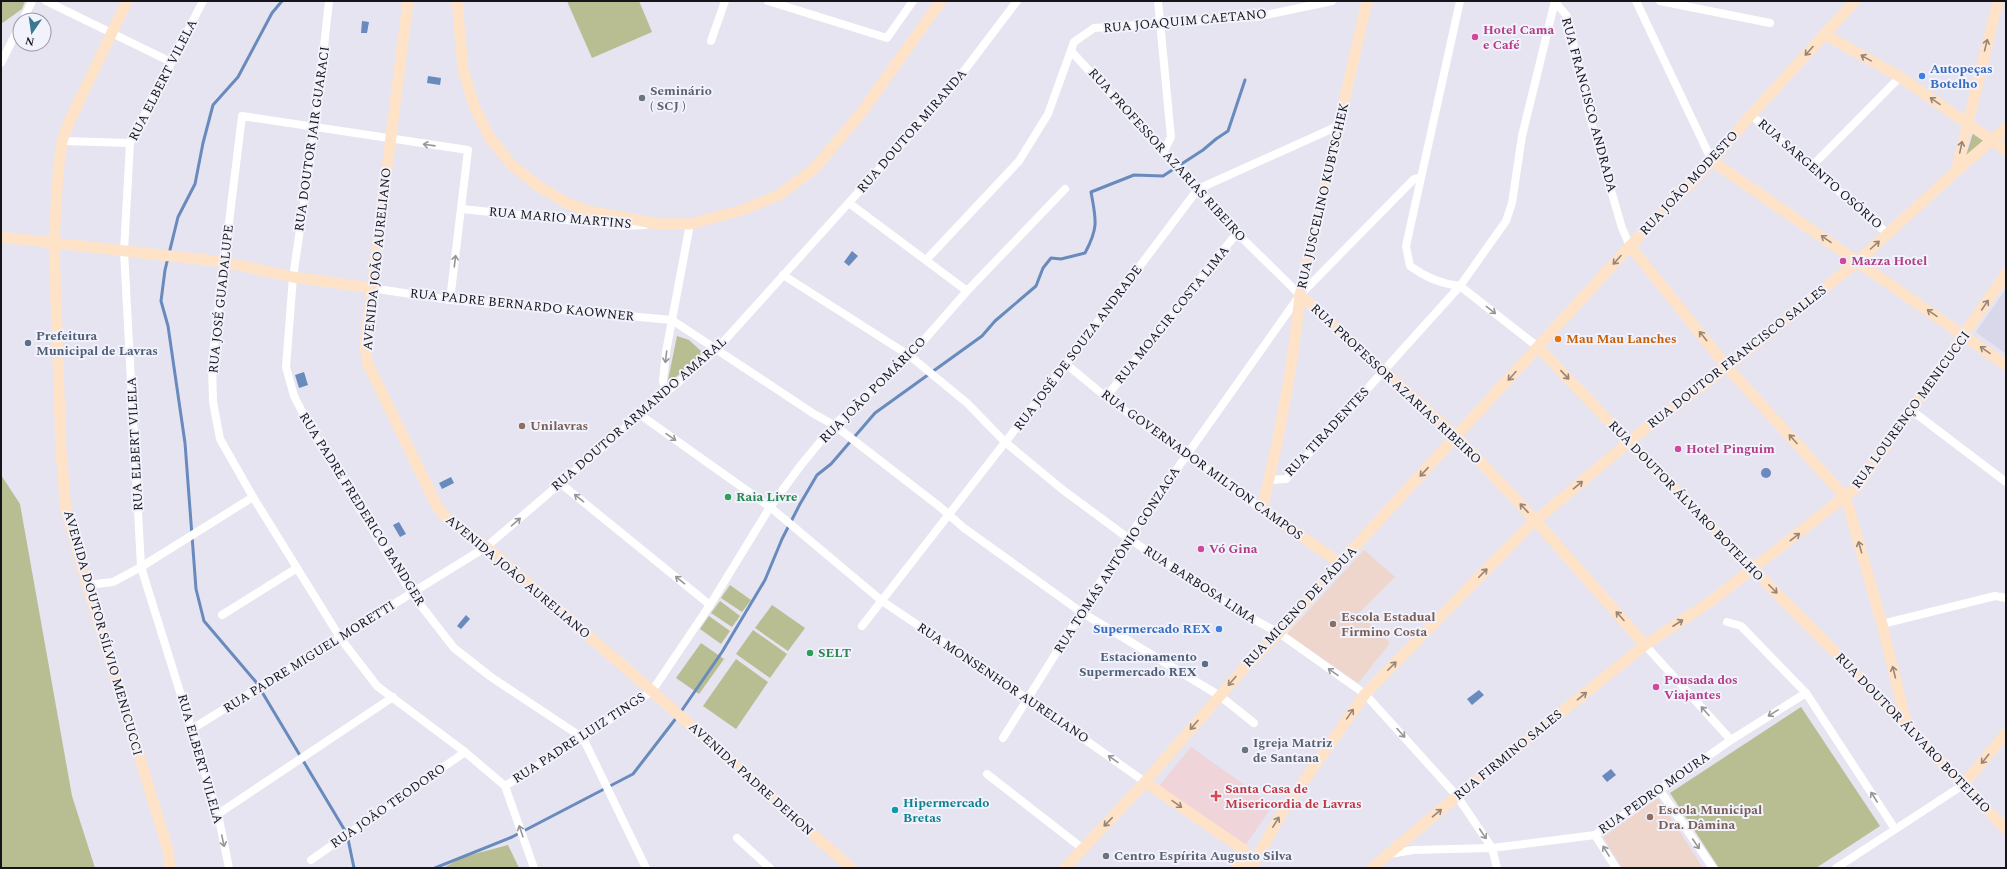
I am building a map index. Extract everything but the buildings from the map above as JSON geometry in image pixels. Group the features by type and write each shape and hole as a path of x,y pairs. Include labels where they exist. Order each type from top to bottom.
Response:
{"main road":[{"name":"AVENIDA DOUTOR SÍLVIO MENICUCCI","path":"127,1 70,120 62,140 58,172 54,244 61,451 66,510 87,585 168,850 170,868"},
{"name":"AVENIDA JOÃO AURELIANO","path":"408,1 371,288 365,344 368,362 436,506 445,517 486,547 652,691"},
{"path":"457,1 463,69 474,106 490,138 512,165 538,186 567,203 588,211 658,224 690,224 742,210 779,195 815,168 861,113 941,1"},
{"name":"RUA JUSCELINO KUBTSCHEK","path":"1262,509 1269,480 1296,334 1300,295 1368,1"},
{"name":"RUA JOÃO MODESTO","path":"1538,347 1630,246 1712,162 1751,115 1855,1"},
{"path":"1956,171 1998,1"},
{"path":"1824,34 1900,77 2006,150"},
{"name":"RUA DOUTOR FRANCISCO SALLES","path":"1251,868 1265,840 1308,773 1365,694 1536,521 1628,442 1727,367 1858,261 1956,171 2006,128"},
{"path":"1712,162 1858,261 2006,365"},
{"path":"1,237 224,262 293,277 371,288"},
{"name":"RUA FRANCISCO ANDRADA","path":"1630,246 1727,367 1846,498"},
{"name":"RUA LOURENÇO MENICUCCI","path":"1646,645 1754,570 1858,487 2006,274"},
{"name":"RUA PROFESSOR AZARIAS RIBEIRO","path":"1300,295 1457,437 1536,521 1646,645"},
{"name":"RUA MICENO DE PÁDUA","path":"1065,868 1145,782 1244,668 1279,633 1340,563 1538,347"},
{"name":"RUA DOUTOR ÁLVARO BOTELHO","path":"1538,347 1628,442 1754,570 1900,713 1908,726 2006,829"},
{"path":"1846,498 1882,624 1900,713"},
{"name":"RUA GOVERNADOR MILTON CAMPOS","path":"1262,509 1340,563"},
{"name":"RUA FIRMINO SALES","path":"1372,868 1457,796 1646,645"},
{"name":"AVENIDA PADRE DEHON","path":"652,691 851,868"},
{"path":"1963,784 2006,733"},
{"name":"RUA MONSENHOR AURELIANO","path":"1145,782 1244,850"},
{"path":"1237,868 1244,858 1244,850 1254,848 1265,840"}],"street":[{"path":"27,12 32,1"},
{"path":"46,1 171,62"},
{"name":"RUA ELBERT VILELA","path":"203,1 130,143 124,251 141,567 218,814 229,868"},
{"name":"RUA DOUTOR JAIR GUARACI","path":"293,277 315,128 329,1"},
{"path":"711,41 725,1"},
{"path":"768,1 887,38 913,1"},
{"name":"RUA DOUTOR MIRANDA","path":"849,203 945,96 1017,1"},
{"path":"1158,1 1171,137 1163,153"},
{"name":"RUA JOAQUIM CAETANO","path":"927,259 1019,161 1048,114 1074,42 1094,28 1256,17 1332,1"},
{"name":"RUA DOUTOR ÁLVARO BOTELHO","path":"1460,1 1406,246 1410,266 1425,276 1449,285 1460,286 1538,347"},
{"path":"1636,1 1712,162"},
{"path":"1660,1 1770,23"},
{"name":"RUA FRANCISCO ANDRADA","path":"1555,2 1567,16 1590,118 1622,228 1630,246"},
{"name":"RUA TIRADENTES","path":"1269,480 1286,479 1460,286 1506,221 1512,203 1522,136 1555,2"},
{"path":"1,63 12,42"},
{"name":"RUA PROFESSOR AZARIAS RIBEIRO","path":"1071,51 1237,233 1300,295"},
{"path":"1811,167 1900,77"},
{"name":"RUA SARGENTO OSÓRIO","path":"1751,115 1888,234"},
{"name":"RUA JOSÉ GUADALUPE","path":"315,128 242,116 212,362 213,402 220,439 252,497 341,639 372,681 465,752 505,786"},
{"name":"RUA JOSÉ DE SOUZA ANDRADE","path":"862,626 950,515 1198,189 1338,126"},
{"path":"315,128 468,150 450,300"},
{"path":"62,140 130,143"},
{"name":"RUA TOMÁS ANTÔNIO GONZAGA","path":"1003,738 1026,698 1128,538 1187,453 1279,327 1300,295 1414,179 1421,177"},
{"name":"RUA JOÃO POMÁRICO","path":"652,691 710,605 770,507 834,425 910,356 967,291 1065,189"},
{"path":"849,203 927,259 967,291"},
{"name":"RUA DOUTOR ARMANDO AMARAL","path":"486,547 639,414 716,350 849,203"},
{"name":"RUA MARIO MARTINS","path":"462,209 624,226 658,224"},
{"path":"666,393 663,381 672,320 690,224"},
{"name":"RUA MOACIR COSTA LIMA","path":"1106,397 1237,233"},
{"path":"1307,264 1315,273 1323,272"},
{"name":"RUA BARBOSA LIMA","path":"783,275 910,356 966,403 1006,442 1063,490 1128,538 1233,608 1279,633 1365,694 1457,796 1492,848 1497,868"},
{"name":"RUA PADRE FREDERICO BANDGER","path":"293,277 286,367 294,396 313,433 412,594 454,648 491,677 583,738"},
{"name":"RUA PADRE BERNARDO KAOWNER","path":"371,288 450,300 672,320"},
{"path":"672,320 814,414 834,425 950,515 964,528 1081,612 1220,696 1254,724"},
{"path":"1279,327 1286,324 1293,326 1296,334"},
{"name":"RUA GOVERNADOR MILTON CAMPOS","path":"1066,364 1106,397 1187,453 1262,509"},
{"path":"1911,410 2006,482"},
{"name":"RUA MONSENHOR AURELIANO","path":"639,414 770,507 882,601 1026,698 1145,782"},
{"path":"560,483 710,605"},
{"path":"87,585 113,582 141,567 252,497"},
{"name":"RUA PADRE MIGUEL MORETTI","path":"192,729 341,639 486,547"},
{"path":"222,615 297,568"},
{"path":"1882,624 1995,596 2006,598"},
{"path":"1727,622 1741,626 1806,693 1895,829"},
{"name":"RUA PROFESSOR AZARIAS RIBEIRO","path":"1646,645 1730,740"},
{"name":"RUA PADRE LUIZ TINGS","path":"505,786 583,738 652,691"},
{"name":"RUA PEDRO MOURA","path":"1387,855 1413,850 1492,848 1595,834 1730,740 1806,693"},
{"path":"218,814 393,697"},
{"path":"583,738 646,868"},
{"name":"RUA JOÃO TEODORO","path":"311,860 465,752"},
{"path":"987,774 1082,848"},
{"path":"1837,868 1963,784"},
{"path":"505,786 534,868"},
{"path":"1659,789 1712,868"},
{"path":"1595,834 1616,868"},
{"path":"737,838 770,868"},
{"path":"1407,838 1408,846 1413,850"}],"shaded area":[{"path":"2006,289 2006,354 1976,332"},
{"name":"Escola Estadual Firmino Costa","path":"1364,550 1395,577 1359,613 1390,643 1358,683 1287,634"},
{"name":"Santa Casa de Misericordia de Lavras","path":"1191,747 1273,805 1245,846 1158,787"},
{"name":"Escola Municipal Dra. Dâmina","path":"1658,798 1703,868 1622,868 1603,837"}],"green space":[{"path":"1,1 25,1 22,9 18,12 12,12 12,16 1,24"},
{"path":"567,1 639,1 652,32 592,58"},
{"path":"1973,133 1986,140 1965,159"},
{"path":"677,336 689,340 703,353 667,385"},
{"path":"1,475 20,504 72,796 95,868 1,868"},
{"path":"730,585 751,600 742,612 721,598"},
{"path":"720,601 740,616 732,627 711,613"},
{"path":"772,605 805,628 788,651 755,628"},
{"path":"709,616 730,631 721,644 700,629"},
{"path":"753,630 787,654 770,678 736,654"},
{"path":"701,643 724,659 699,694 676,678"},
{"path":"736,659 768,682 736,729 703,706"},
{"path":"1801,707 1880,826 1816,868 1719,868 1670,793"},
{"path":"508,845 519,868 443,868 463,857"}],"water":[{"path":"362,21 369,22 367,33 361,33"},
{"path":"428,76 441,78 440,85 427,83"},
{"path":"852,251 858,256 849,266 844,262"},
{"path":"304,372 308,385 299,388 295,375"},
{"path":"1764,468 1768,468 1770,469 1770,477 1764,478 1761,475 1761,471"},
{"path":"451,477 454,483 442,489 439,483"},
{"path":"399,522 406,534 400,537 393,525"},
{"path":"466,615 470,619 461,629 457,626"},
{"path":"1479,690 1484,695 1472,705 1467,699"},
{"path":"1611,769 1616,775 1607,782 1602,776"}],"waterway":[{"path":"282,1 272,13 238,77 213,105 203,143 195,184 178,217 165,270 161,301 168,326 185,443 196,589 204,621 256,682 347,834 354,868"},
{"path":"680,713 722,652 765,580 782,539 817,475 831,464 875,413 982,336 995,321 1036,286 1043,268 1051,258 1061,259 1085,253 1093,236 1095,223 1091,192 1134,175 1163,176 1203,150 1228,131 1245,80"},
{"path":"435,868 512,837 633,774 677,717"}],"place":[{"name":"Hotel Cama e Café","path":"1475,37"},
{"name":"Autopeças Botelho","path":"1922,76"},
{"name":"Seminário ( SCJ )","path":"642,98"},
{"name":"Mazza Hotel","path":"1843,261"},
{"name":"Mau Mau Lanches","path":"1558,339"},
{"name":"Prefeitura Municipal de Lavras","path":"28,343"},
{"name":"Unilavras","path":"522,426"},
{"name":"Hotel Pinguim","path":"1678,449"},
{"name":"Raia Livre","path":"728,497"},
{"name":"Vó Gina","path":"1201,549"},
{"name":"Escola Estadual Firmino Costa","path":"1333,624"},
{"name":"Supermercado REX","path":"1219,629"},
{"name":"SELT","path":"810,653"},
{"name":"Estacionamento Supermercado REX","path":"1205,664"},
{"name":"Pousada dos Viajantes","path":"1656,687"},
{"name":"Igreja Matriz de Santana","path":"1245,750"},
{"name":"Santa Casa de Misericordia de Lavras","path":"1216,796"},
{"name":"Hipermercado Bretas","path":"895,810"},
{"name":"Escola Municipal Dra. Dâmina","path":"1650,817"},
{"name":"Centro Espírita Augusto Silva","path":"1106,856"}]}
